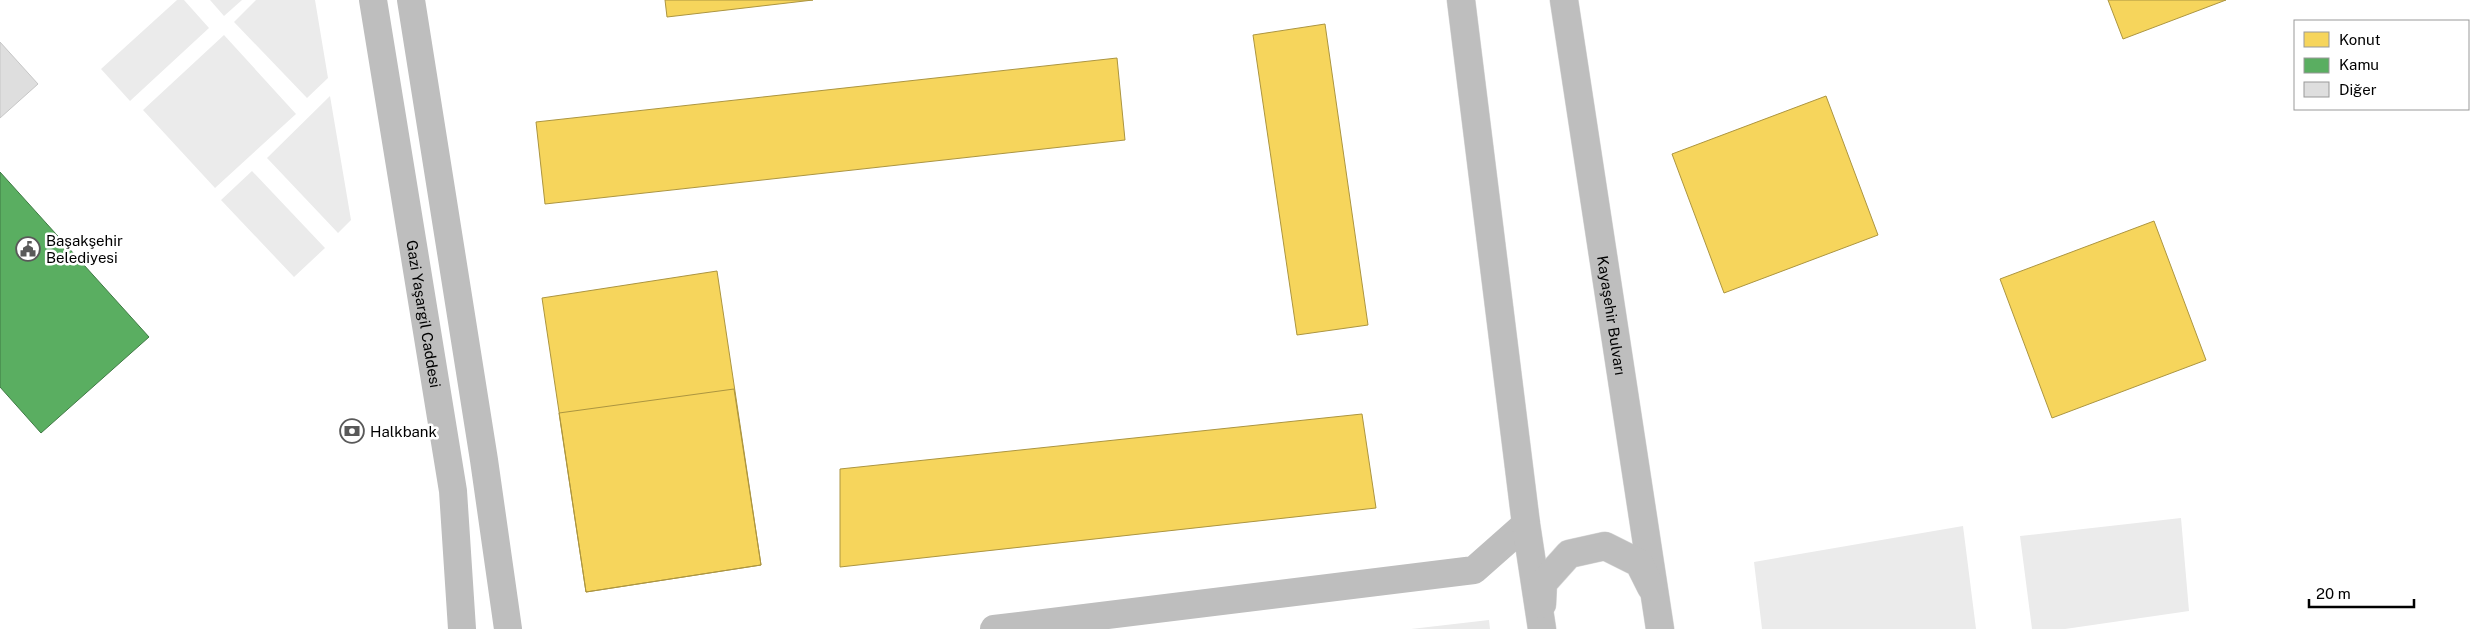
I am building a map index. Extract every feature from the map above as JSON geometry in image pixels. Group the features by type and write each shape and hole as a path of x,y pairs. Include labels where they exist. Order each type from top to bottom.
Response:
{"street":[{"name":"Gazi Yaşargil Caddesi","path":"373,0 453,491 462,629"},
{"path":"411,0 508,629"},
{"path":"1461,0 1526,524 1542,625"},
{"name":"Kayaşehir Bulvarı","path":"1564,0 1660,629"},
{"path":"419,280 455,278"},
{"path":"994,629 1474,570 1526,524"},
{"path":"1542,625 1543,583 1568,554 1606,546 1639,563 1656,597"}],"shaded area":[{"path":"177,0 184,0 209,28 130,101 101,69"},
{"path":"210,0 242,0 224,16"},
{"path":"256,0 315,0 328,78 307,98 234,22"},
{"path":"224,35 296,114 215,188 143,110"},
{"path":"330,96 351,220 338,233 267,158"},
{"path":"252,171 325,248 294,277 221,200"},
{"path":"2181,518 2189,611 2065,629 2032,629 2020,536"},
{"path":"1963,526 1976,629 1762,629 1754,562"},
{"path":"1489,620 1490,629 1411,629"}],"building: Konut":[{"path":"665,0 813,0 667,17"},
{"path":"2108,0 2226,0 2123,39"},
{"path":"1325,24 1368,325 1297,335 1253,35"},
{"path":"1117,58 1125,140 545,204 536,122"},
{"path":"1826,96 1878,235 1724,293 1672,154"},
{"path":"2154,221 2206,360 2052,418 2000,279"},
{"path":"717,271 761,565 586,592 542,298"},
{"path":"734,389 761,565 586,592 559,413"},
{"path":"1362,414 1376,508 840,567 840,469"}],"building: Kamu":[{"path":"0,172 149,337 41,433 0,387"}],"building: Diğer":[{"path":"0,42 38,84 0,118"}],"place":[{"name":"Başakşehir Belediyesi","path":"28,249"},
{"name":"Halkbank","path":"352,431"}]}
